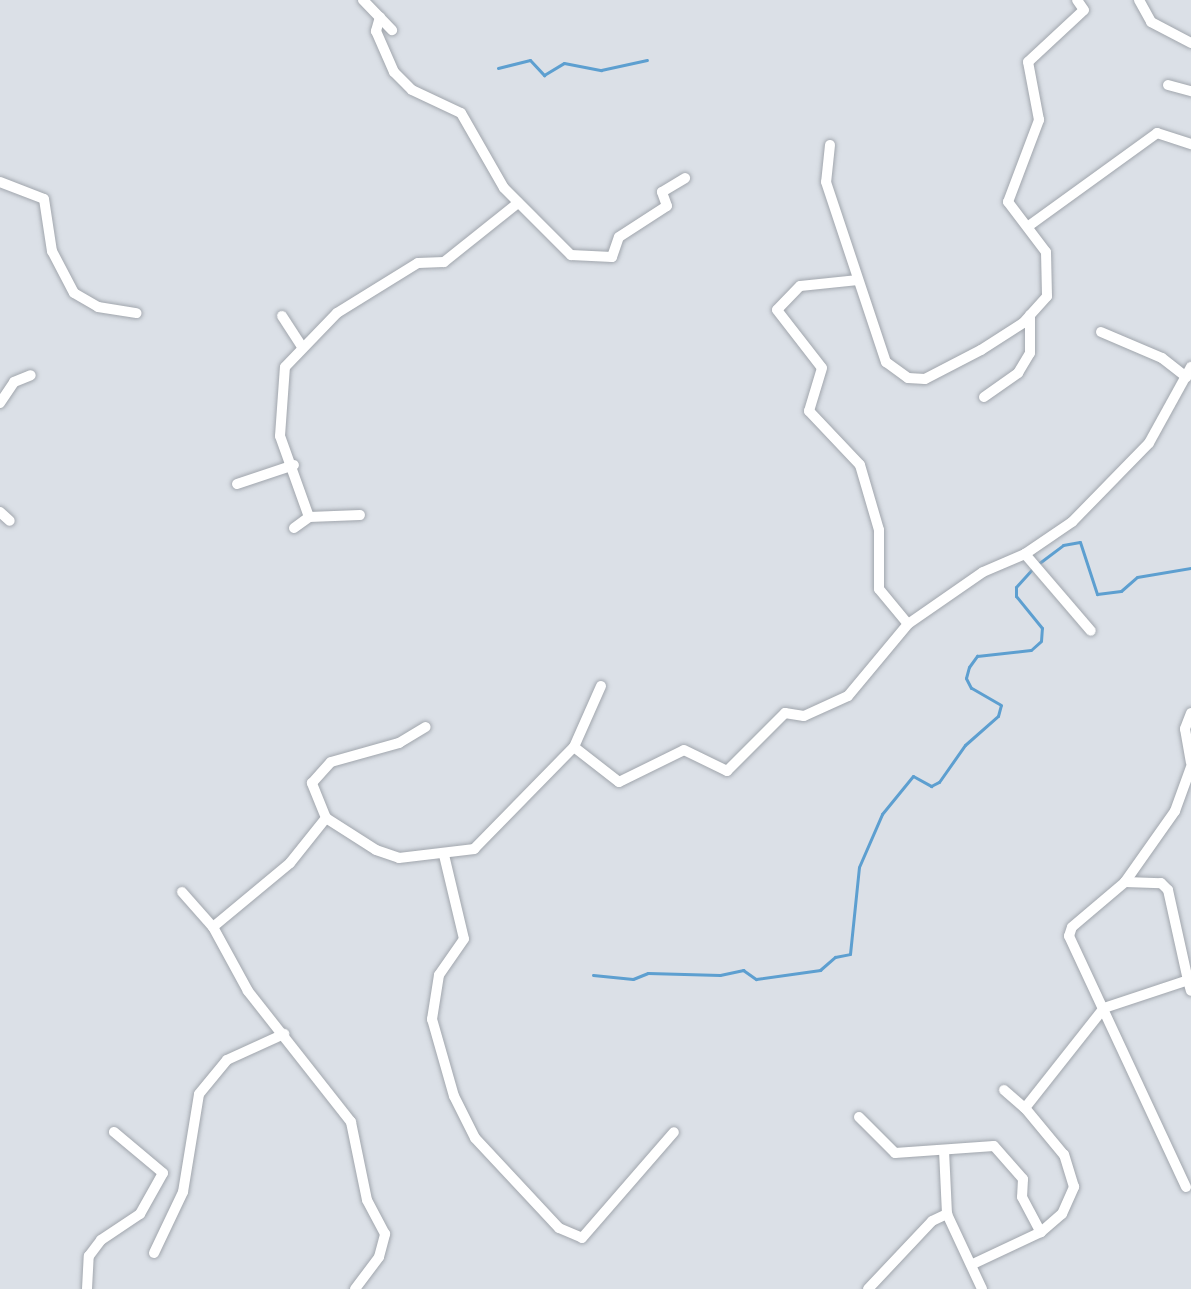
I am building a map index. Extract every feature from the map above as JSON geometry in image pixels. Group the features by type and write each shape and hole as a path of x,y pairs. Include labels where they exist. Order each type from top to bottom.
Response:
{"street":[{"path":"363,0 392,30"},
{"path":"830,145 826,182 886,362 908,378 925,379 961,361 1030,315 1047,296 1046,252 1030,225 1008,202 1039,120 1038,96 1026,68 1084,10 1077,0"},
{"path":"1139,0 1151,22 1191,44"},
{"path":"380,17 376,31 394,72 412,90 461,113 504,188 571,255 612,257 619,237 667,206 662,192 685,178"},
{"path":"1168,85 1191,91"},
{"path":"1030,225 1157,133 1191,144"},
{"path":"0,182 44,199 52,251 74,293 98,307 137,313"},
{"path":"309,517 294,465 280,436 285,367 301,345 337,313 418,263 444,262 518,203"},
{"path":"858,280 800,286 777,310 822,368 809,411 860,465 879,530 879,589 908,624"},
{"path":"984,397 1018,373 1030,353 1030,315"},
{"path":"282,316 301,345"},
{"path":"574,747 619,782 684,750 726,771 785,713 804,716 848,696 908,624 984,572 1028,558 1072,522 1149,443 1188,372 1162,358 1101,332"},
{"path":"0,403 14,382 30,375"},
{"path":"237,484 294,465"},
{"path":"0,512 10,521"},
{"path":"294,528 309,517 360,515"},
{"path":"1028,558 1091,631"},
{"path":"426,727 399,743 331,762 312,783 326,818 399,858 444,855 474,849 574,747 601,686"},
{"path":"1191,713 1185,729 1191,762"},
{"path":"1186,1187 1069,936 1072,927 1125,882 1175,811 1191,767"},
{"path":"213,927 290,863 326,818"},
{"path":"444,855 464,939 439,975 432,1019 454,1096 475,1138 559,1228 582,1238 674,1132"},
{"path":"1025,1108 1104,1008 1189,986 1168,891 1161,883 1125,882"},
{"path":"182,892 213,927 248,991 284,1034 314,1082 351,1122 367,1200 385,1234 379,1257 355,1289"},
{"path":"154,1253 183,1192 205,1083 227,1060 284,1034"},
{"path":"971,1265 1041,1232 1062,1214 1074,1187 1064,1155 1025,1108 1004,1089"},
{"path":"859,1117 895,1153 994,1146 1023,1179 1023,1197 1041,1232"},
{"path":"87,1289 89,1256 101,1240 140,1214 163,1173 114,1132"},
{"path":"944,1150 947,1214 982,1289"},
{"path":"868,1289 932,1221 947,1214"}],"waterway":[{"path":"498,68 530,60 544,75 564,63 601,70 647,60"},
{"path":"1038,564 1063,545 1080,542 1097,594 1121,591 1137,577 1191,568"},
{"path":"593,975 633,979 648,973 720,975 743,970 756,979 820,970 835,957 850,954 859,867 882,814 913,776 931,786 939,782 965,745 998,716 1001,705 971,688 966,678 969,667 977,656 1031,650 1041,641 1042,628 1016,596 1016,587 1033,568"}]}
